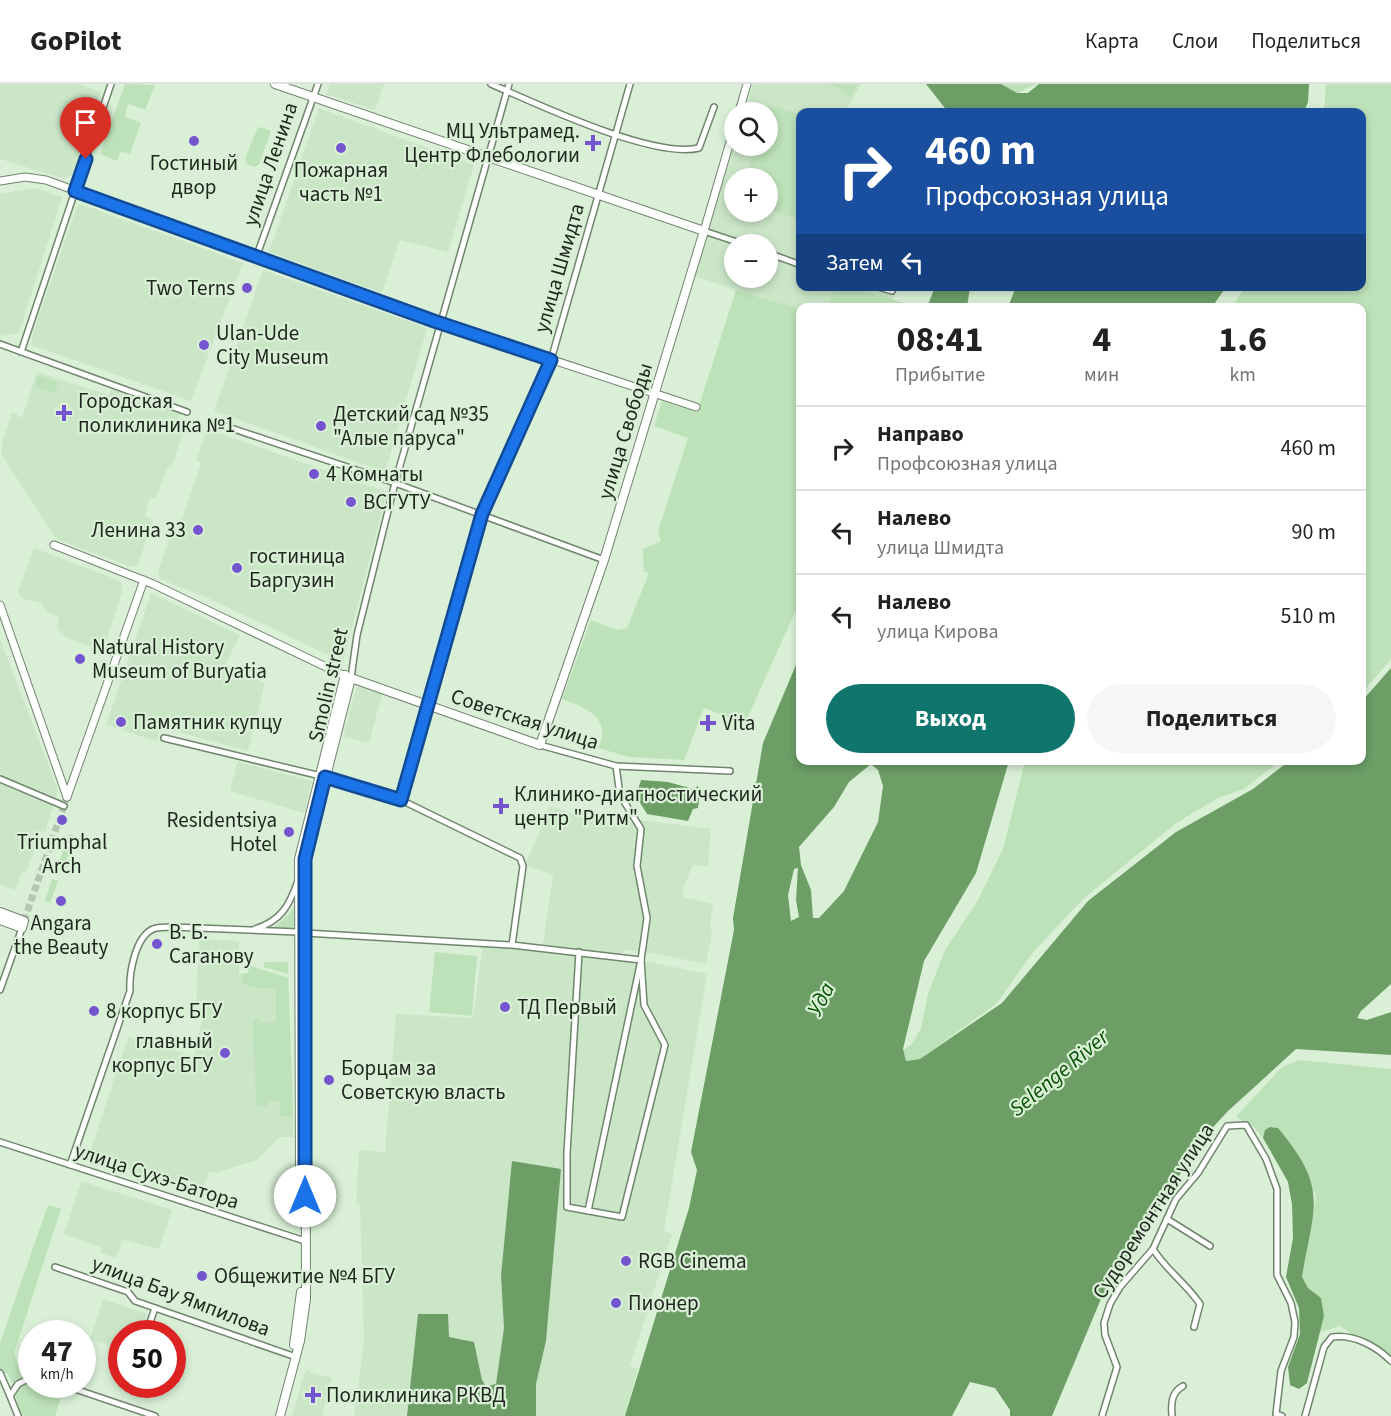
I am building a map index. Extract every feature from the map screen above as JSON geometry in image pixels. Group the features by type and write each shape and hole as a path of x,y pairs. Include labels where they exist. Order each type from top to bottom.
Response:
{"main road":[{"path":"274,84 704,231"},
{"name":"улица Свободы","path":"540,746 604,560 704,231"},
{"name":"Советская улица","path":"348,677 540,746"},
{"name":"Smolin street","path":"280,1416 304,1320 302,933 305,859 322,777 348,677"},
{"path":"302,933 298,880 299,859 322,777"},
{"path":"0,912 23,924"},
{"path":"0,920 23,924"},
{"path":"275,1416 294,1356"}],"street":[{"path":"21,352 111,84"},
{"name":"улица Ленина","path":"257,255 318,84"},
{"path":"491,84 614,134 664,150 699,148 714,107"},
{"name":"Smolin street","path":"348,677 395,483 509,84"},
{"name":"улица Шмидта","path":"401,800 426,705 482,514 551,360 630,84"},
{"path":"742,102 747,84"},
{"name":"улица Свободы","path":"704,231 726,156"},
{"path":"0,181 34,177 257,255 440,323 696,407"},
{"path":"704,231 724,238"},
{"path":"778,256 796,262"},
{"path":"0,344 187,412"},
{"path":"210,421 395,483 604,560"},
{"name":"Советская улица","path":"54,545 144,580 348,677"},
{"path":"0,605 67,797 144,580"},
{"path":"164,738 322,777 401,800 523,861 512,945"},
{"name":"Советская улица","path":"540,746 616,766 730,771"},
{"path":"588,1211 641,960 646,918 637,866 641,830 620,795 616,766"},
{"path":"0,779 26,792 64,806"},
{"path":"250,930 272,924 282,914 298,880"},
{"path":"0,990 23,924"},
{"path":"70,1165 130,991 129,979 143,938 152,929 165,927 250,930 512,945 641,960"},
{"path":"579,952 567,1153 567,1207 622,1217 665,1045 644,1005 641,960"},
{"name":"Судоремонтная улица","path":"1102,1416 1117,1367 1105,1335 1104,1323 1120,1287 1153,1249 1176,1199 1198,1173 1227,1126 1246,1125 1266,1159 1277,1189 1277,1275 1291,1303 1295,1322 1294,1337 1281,1371 1278,1415"},
{"name":"улица Сухэ-Батора","path":"0,1142 302,1240"},
{"path":"1167,1219 1210,1246"},
{"path":"1153,1249 1168,1272 1187,1288 1200,1304 1194,1327"},
{"name":"улица Бау Ямпилова","path":"55,1267 128,1292 135,1301 294,1356"},
{"path":"151,1320 155,1308"},
{"path":"1305,1416 1324,1347 1332,1337 1345,1335 1361,1341 1384,1353 1391,1361"},
{"path":"0,1373 12,1394 18,1416"},
{"path":"12,1394 18,1384"},
{"path":"1172,1416 1172,1398 1176,1390 1183,1386"},
{"path":"96,1396 155,1416"}],"shaded area":[{"path":"0,84 79,84 101,92 73,174 65,179 0,159"},
{"path":"125,84 155,85 145,110 128,104 125,117 141,123 130,154 121,151 117,161 100,154"},
{"path":"330,84 384,84 375,110 326,94"},
{"path":"753,84 861,84 848,108 796,108 796,291 833,291 829,303 796,303 796,307 732,288 778,288 778,234 724,234 724,286 696,277 694,272 724,178 724,222 778,222 778,168 727,168 731,156 778,156 778,102 748,102"},
{"path":"830,84 858,84 850,97"},
{"path":"1001,84 1037,84 1017,93"},
{"path":"1326,84 1391,84 1391,659 1366,688 1366,303 1234,303 1243,291 1366,291 1366,108 1324,108"},
{"path":"319,108 474,165 448,252 400,240 382,293 269,252"},
{"path":"778,108 796,113 796,218 778,212 778,168 749,168 753,156 778,156"},
{"path":"260,127 271,131 259,165 254,167 247,164 245,159 257,129"},
{"path":"35,188 62,197 19,333 4,336 0,334 0,194"},
{"path":"81,204 243,263 191,401 31,345 34,329 77,206"},
{"path":"263,270 427,328 385,472 214,411"},
{"path":"736,290 796,308 796,610 745,723 704,708 684,760 629,757 598,748 602,738 599,721 587,710 562,699 591,620 617,630 627,628 649,573 644,571 643,549 661,541 658,531 688,438 654,426 662,401 697,412"},
{"path":"833,291 865,291 904,303 829,303"},
{"path":"865,291 896,291 893,300"},
{"path":"37,372 109,395 111,389 181,413 176,428 184,431 171,468 168,467 155,499 151,497 148,502 145,516 154,519 137,566 131,567 56,539 2,455 2,443 12,412 22,418"},
{"path":"38,376 58,383 55,393 35,387"},
{"path":"207,429 387,492 343,662 210,599 160,579 158,572 173,528 178,530 201,463 196,461"},
{"path":"34,548 120,581 123,589 103,651 67,638 57,628 59,617 47,612 41,603 21,598 18,591"},
{"path":"151,593 240,635 226,664 265,683 248,751 161,727 156,741 106,725"},
{"path":"0,639 58,790 45,832 41,831 26,873 22,872 15,890 0,884"},
{"path":"357,685 382,694 369,743 343,737"},
{"path":"237,762 312,781 304,813 230,791"},
{"path":"1024,765 1275,765 1244,789 1218,798 1175,824 1084,898 1034,951 997,1003 920,1059 905,1061 903,1050 912,1044 921,1028 928,994 945,950 978,900 1003,849"},
{"path":"550,806 611,826 642,820 711,829 708,866 693,865 683,888 683,897 713,904 710,924 712,934 706,964 652,953 627,950 619,954 543,944 553,875 525,865"},
{"path":"69,834 75,836 65,864 59,862"},
{"path":"52,879 58,881 50,903 45,901"},
{"path":"296,903 294,925 287,929 272,929 288,915"},
{"path":"199,939 239,941 239,974 248,973 248,965 288,978 293,1089 293,1137 280,1137 257,1160 215,1173 209,1171 201,1194 89,1156 128,1037 194,1056 204,1007 196,1006"},
{"path":"483,943 641,960 707,974 664,1231 672,1234 630,1366 638,1369 625,1416 536,1416 536,1384 546,1341 561,1170 501,1276 504,1328 496,1384 486,1386 482,1380 474,1342 449,1337 418,1314 407,1416 354,1416 364,1342 360,1205 356,1204 359,1150 385,1152 396,1014 473,1018"},
{"path":"435,952 477,956 472,1016 429,1012"},
{"path":"264,962 288,962 288,974 264,967"},
{"path":"248,965 288,978 293,1116 281,1116 280,1101 268,1101 268,1106 256,1106 253,1019 259,1019 259,1023 276,1022 276,988 258,988 242,984 242,974 248,973"},
{"path":"1299,1060 1391,1069 1391,1359 1340,1326 1320,1332 1324,1316 1321,1298 1308,1288 1302,1278 1316,1196 1278,1128 1270,1127 1265,1130 1263,1138 1254,1127 1236,1117 1282,1067"},
{"path":"81,1181 172,1210 159,1249 123,1240 116,1258 100,1253 102,1248 64,1234"},
{"path":"48,1205 61,1209 25,1320 18,1320 18,1341 14,1353 18,1366 18,1398 61,1398 55,1416 21,1416 9,1377 7,1373 4,1374 0,1370 0,1343"},
{"path":"103,1299 147,1314 144,1320 108,1320 108,1345 96,1341 96,1321"},
{"name":"Поликлиника РКВД","path":"306,1369 312,1373 332,1378 322,1416 292,1416"}],"water":[{"path":"926,84 1001,84 1017,93 1028,93 1039,84 1309,84 1306,108 945,108"},
{"path":"933,291 969,291 968,303 929,303"},
{"path":"1014,291 1223,291 1215,303 1010,303"},
{"path":"796,665 796,765 870,765 849,782 834,807 799,847 801,865 811,890 813,918 819,918 844,891 878,822 883,786 878,770 872,765 1008,765 976,873 924,961 903,1049 906,1061 920,1059 1002,1003 1088,901 1176,832 1253,789 1284,765 1366,765 1366,696 1391,668 1391,984 1361,1011 1357,1018 1367,1020 1391,1012 1391,1055 1296,1049 1228,1111 1204,1137 1103,1294 1052,1416 1010,1416 1010,1410 995,1388 970,1382 952,1416 625,1416 689,1208 697,1170 691,1152 734,930 733,918 763,743","holes":["798,868 796,900 799,917 791,921 788,895 794,869"]},
{"path":"641,780 668,782 693,789 698,786 700,792 698,808 693,809 688,821 647,814 636,796"},
{"path":"1270,1127 1278,1128 1294,1149 1305,1167 1314,1198 1302,1277 1308,1288 1321,1298 1324,1316 1307,1383 1299,1389 1290,1385 1288,1367 1300,1334 1299,1308 1286,1277 1293,1238 1292,1204 1288,1182 1263,1138 1265,1130"},
{"path":"512,1161 561,1169 546,1341 536,1384 536,1416 407,1416 418,1314 448,1314 449,1337 474,1342 482,1380 486,1386 496,1384 504,1328 501,1276"}],"tunnel":[{"path":"24,921 67,797"}],"place":[{"name":"Гостиный двор","path":"194,141"},
{"name":"МЦ Ультрамед. Центр Флебологии","path":"593,143"},
{"name":"Пожарная часть №1","path":"341,148"},
{"name":"Two Terns","path":"247,288"},
{"name":"Ulan-Ude City Museum","path":"204,345"},
{"name":"Городская поликлиника №1","path":"64,413"},
{"name":"Детский сад №35 \"Алые паруса\"","path":"321,426"},
{"name":"4 Комнаты","path":"314,474"},
{"name":"ВСГУТУ","path":"351,502"},
{"name":"Ленина 33","path":"198,530"},
{"name":"гостиница Баргузин","path":"237,568"},
{"name":"Natural History Museum of Buryatia","path":"80,659"},
{"name":"Памятник купцу","path":"121,722"},
{"name":"Vita","path":"708,723"},
{"name":"Клинико-диагностический центр \"Ритм\"","path":"501,806"},
{"name":"Triumphal Arch","path":"62,820"},
{"name":"Residentsiya Hotel","path":"289,832"},
{"name":"Angara the Beauty","path":"61,901"},
{"name":"В. Б. Саганову","path":"157,944"},
{"name":"ТД Первый","path":"505,1007"},
{"name":"8 корпус БГУ","path":"94,1011"},
{"name":"главный корпус БГУ","path":"225,1053"},
{"name":"Борцам за Советскую власть","path":"329,1080"},
{"name":"RGB Cinema","path":"626,1261"},
{"name":"Общежитие №4 БГУ","path":"202,1276"},
{"name":"Пионер","path":"616,1303"},
{"name":"Поликлиника РКВД","path":"313,1395"}],"route":[{"path":"86,159 75,191 434,321 551,360 482,514 426,705 401,800 325,777 305,859 305,1196"}],"water label":[{"name":"Уда","path":"821,999"},
{"name":"Selenge River","path":"1059,1073"}]}
